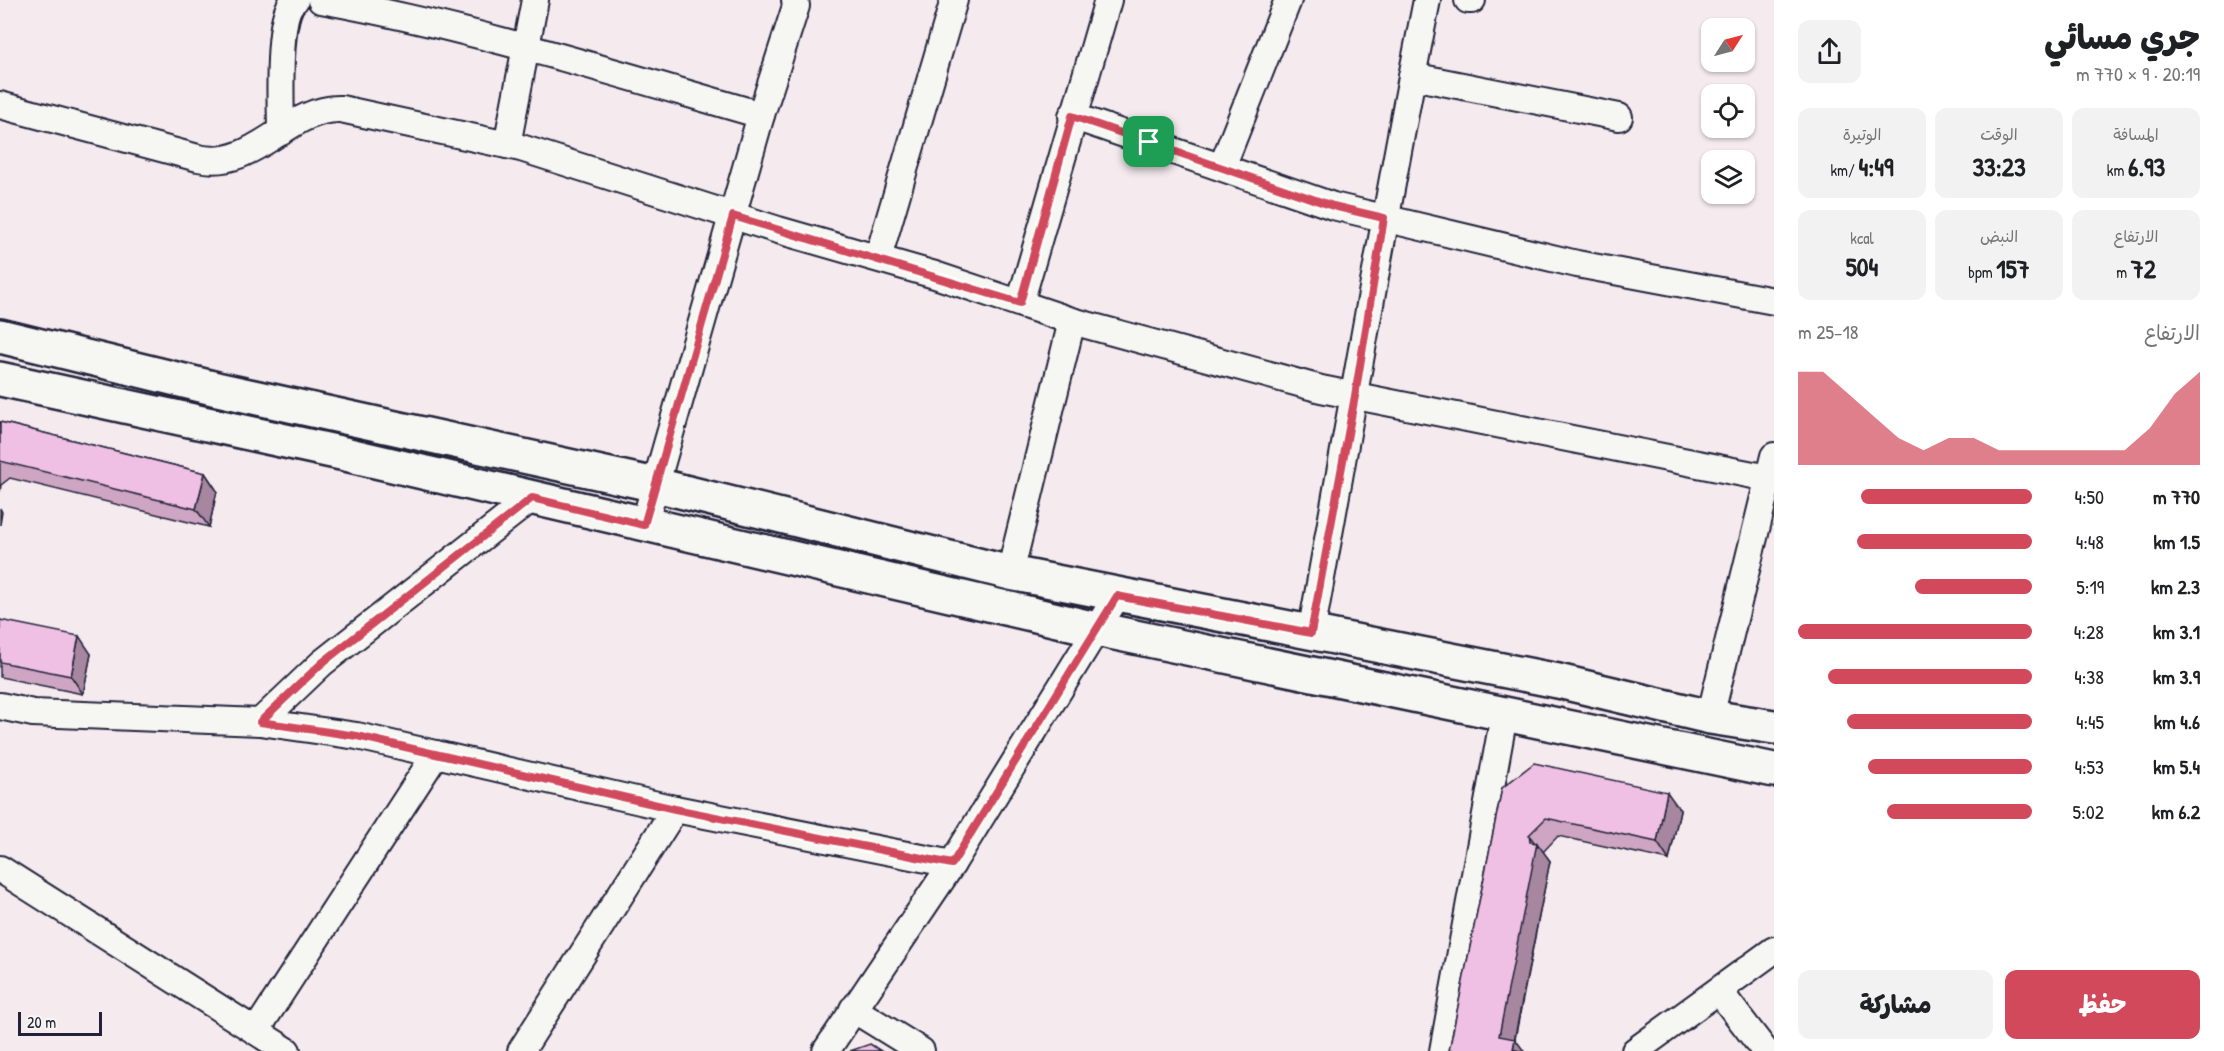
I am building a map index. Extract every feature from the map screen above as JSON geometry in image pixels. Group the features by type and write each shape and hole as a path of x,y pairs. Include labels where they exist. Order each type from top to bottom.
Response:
{"main road":[{"path":"0,336 250,396 656,485 1010,573 1117,596 1558,681 1710,717 1774,727"},
{"path":"0,379 532,498 1096,629 1774,770"}],"street":[{"path":"281,132 280,75 286,9 295,0"},
{"path":"321,0 387,6 761,114"},
{"path":"507,145 535,0"},
{"path":"644,525 761,114 796,6 795,0"},
{"path":"878,258 954,0"},
{"path":"1020,303 1072,116 1108,0"},
{"path":"1222,168 1288,0"},
{"path":"1311,633 1355,396 1384,218 1426,0"},
{"path":"1412,76 1619,117"},
{"path":"0,105 208,160 238,157 321,111 341,109 507,145 733,216 878,258 1072,321 1355,396 1772,470 1710,717"},
{"path":"1072,116 1333,206 1577,264 1774,301"},
{"path":"1010,573 1072,321"},
{"path":"260,722 331,656 532,498"},
{"path":"826,1051 952,864 1117,596"},
{"path":"0,706 33,713 260,722 357,736 675,809 952,864"},
{"path":"1443,1051 1504,715"},
{"path":"256,1032 436,754"},
{"path":"521,1051 675,809"},
{"path":"0,869 287,1051"},
{"path":"1635,1051 1774,950"},
{"path":"1719,992 1766,1051"},
{"path":"853,1010 921,1051"}],"building":[{"path":"0,422 205,473 196,509 0,461"},
{"path":"0,620 79,636 71,676 0,662"},
{"path":"1534,763 1667,792 1657,842 1546,818 1529,835 1530,842 1537,843 1499,1036 1515,1039 1513,1049 1519,1051 1449,1051 1502,788"},
{"path":"870,1044 881,1051 850,1051"}],"route":[{"path":"1072,116 1149,142 1333,206 1384,218 1355,396 1311,633 1117,596 952,864 675,809 357,736 260,722 322,663 532,498 644,525 733,216 935,275 1020,303 1072,116"}]}
